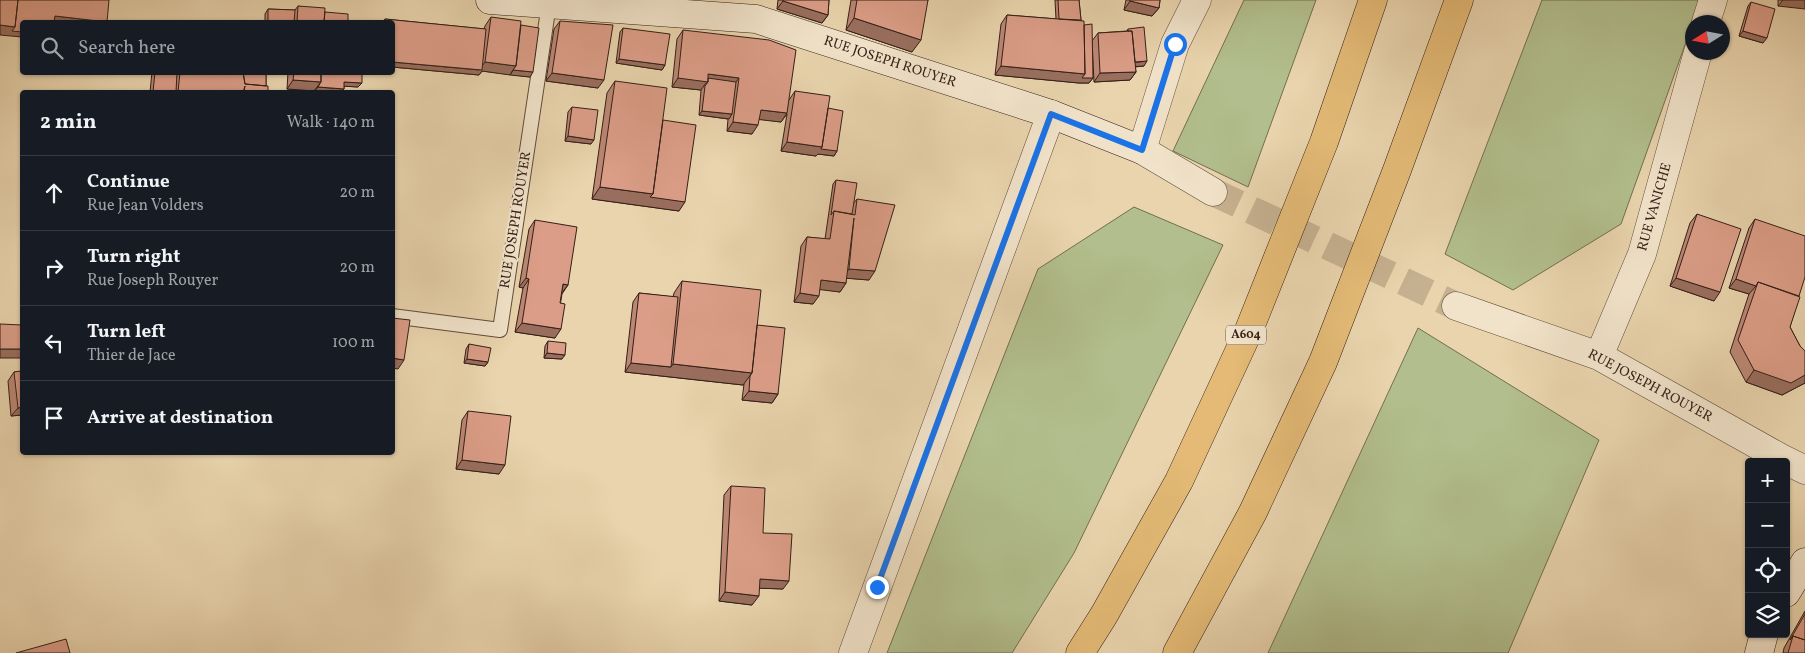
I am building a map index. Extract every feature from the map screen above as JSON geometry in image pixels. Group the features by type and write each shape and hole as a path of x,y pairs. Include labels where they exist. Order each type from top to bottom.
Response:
{"highway":[{"name":"A604","path":"1080,653 1104,615 1179,481 1249,330 1324,142 1373,0"},
{"path":"1177,653 1253,512 1322,362 1397,170 1459,0"}],"street":[{"name":"RUE JOSEPH ROUYER","path":"490,0 756,19 1051,114 1142,150 1213,192"},
{"path":"1142,150 1175,44 1196,0"},
{"path":"1708,15 1713,0"},
{"name":"RUE VANICHE","path":"1599,356 1642,254 1696,60"},
{"path":"853,653 1051,114"},
{"name":"RUE JOSEPH ROUYER","path":"1456,306 1599,356 1793,464"},
{"path":"1790,586 1805,562"},
{"path":"1758,653 1763,638"}],"lane":[{"name":"RUE JOSEPH ROUYER","path":"395,316 500,330 549,4"}],"green space":[{"path":"1244,0 1316,0 1248,187 1173,151"},
{"path":"1542,0 1701,0 1696,15 1685,15 1685,45 1621,224 1513,290 1445,254"},
{"path":"1134,207 1223,245 1074,553 1012,653 887,653 1038,269"},
{"path":"1418,328 1599,440 1508,653 1268,653"}],"building":[{"path":"0,0 18,0 15,27 0,25"},
{"path":"18,0 109,0 107,20 55,16 54,20 20,20 20,32 12,31 15,27"},
{"path":"829,0 828,15 783,1"},
{"path":"857,0 928,0 921,40 854,18"},
{"path":"1058,0 1079,0 1081,20 1059,19"},
{"path":"1160,0 1159,8 1130,1"},
{"path":"1751,2 1775,9 1767,38 1743,31"},
{"path":"298,6 325,8 324,20 297,20"},
{"path":"268,9 295,10 294,20 268,20"},
{"path":"325,12 348,14 348,20 324,20"},
{"path":"1007,15 1084,21 1085,74 1001,66"},
{"path":"491,17 521,21 516,66 485,62"},
{"path":"385,19 486,29 482,70 395,62 395,20"},
{"path":"560,21 613,25 604,80 552,73"},
{"path":"1092,24 1093,78 1082,78 1085,74 1084,25"},
{"path":"521,25 539,28 533,72 513,70 516,66"},
{"path":"1144,27 1147,61 1135,62 1132,31 1128,31 1128,29"},
{"path":"623,28 670,34 665,65 619,59"},
{"path":"683,30 769,40 796,50 787,113 761,110 758,125 733,122 739,78 708,74 708,82 678,78"},
{"path":"1132,31 1136,72 1100,73 1098,33"},
{"path":"155,75 177,75 176,90 153,90"},
{"path":"180,75 244,75 245,84 268,86 268,90 244,90 245,86 244,90 178,90"},
{"path":"244,75 266,75 266,86 245,84"},
{"path":"294,75 321,75 321,82 293,80"},
{"path":"321,75 362,75 362,83 344,82 344,89 318,87 321,82"},
{"path":"708,78 736,82 732,114 702,111 705,86"},
{"path":"615,81 667,88 653,194 600,187"},
{"path":"795,91 830,96 822,147 787,142"},
{"path":"572,107 598,110 594,140 568,136"},
{"path":"828,108 843,111 837,151 821,149"},
{"path":"663,120 696,125 685,202 650,197 653,194"},
{"path":"836,180 857,183 852,214 834,211 831,215"},
{"path":"857,199 895,205 875,271 849,269 854,218 846,283 821,280 819,296 800,293 807,237 830,239 834,211 855,215"},
{"path":"1697,214 1741,229 1720,292 1676,278"},
{"path":"1755,219 1805,236 1805,277 1799,296 1758,282 1756,286 1736,279"},
{"path":"535,220 577,227 568,285 563,284 560,303 565,304 561,329 522,323 529,279 526,278"},
{"path":"682,281 761,290 752,373 673,364"},
{"path":"1758,282 1800,297 1790,327 1800,346 1805,351 1805,375 1791,383 1754,370 1738,340"},
{"path":"639,293 678,297 671,367 631,363"},
{"path":"395,318 410,320 404,360 395,358"},
{"path":"0,324 20,325 20,349 0,349"},
{"path":"757,325 785,328 778,394 749,391"},
{"path":"548,341 566,343 565,355 547,353"},
{"path":"469,344 491,348 488,362 467,359"},
{"path":"20,371 20,408 18,408 14,372"},
{"path":"468,411 511,416 505,465 462,460"},
{"path":"731,486 765,488 763,533 792,534 789,581 760,579 759,596 725,592"},
{"path":"1805,614 1805,640 1793,636 1790,640"},
{"path":"1793,636 1805,640 1805,653 1788,653"},
{"path":"66,639 70,653 16,653"}],"tunnel":[{"path":"1213,192 1456,306"}],"route":[{"path":"877,587 1051,114 1142,150 1175,44"}]}
